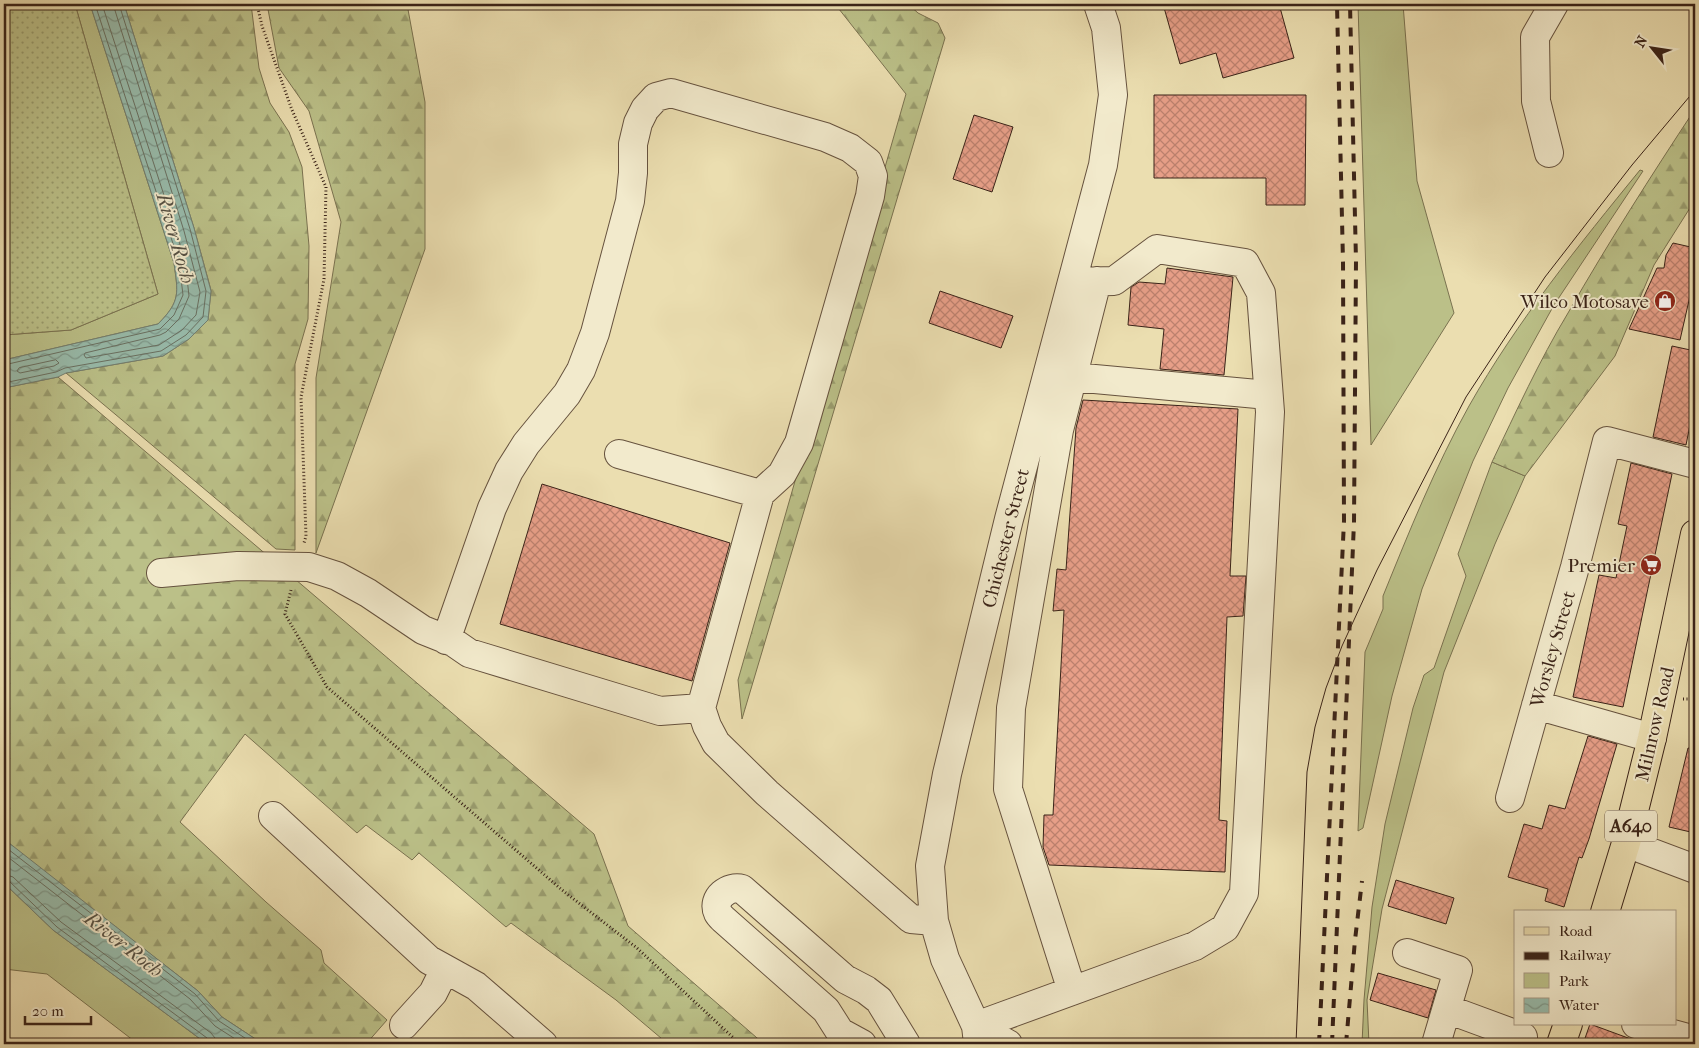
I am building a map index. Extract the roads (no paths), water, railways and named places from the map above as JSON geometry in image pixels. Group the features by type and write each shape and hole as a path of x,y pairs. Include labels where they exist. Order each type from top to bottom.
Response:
{"main road":[{"name":"Milnrow Road","path":"1606,910 1626,843 1652,738 1695,534"},
{"path":"1561,1044 1567,1026"}],"street":[{"path":"1549,153 1536,101 1535,37 1554,4"},
{"name":"Chichester Street","path":"977,1035 946,959 934,921 930,866 948,774 1009,520 1085,281 1113,95 1102,16"},
{"path":"446,640 492,508 509,471 526,444 567,394 581,370 595,333 630,201 633,173 633,144 638,123 645,108 656,97 671,93 825,137 850,148 868,162 873,176 870,196 799,443 782,474 760,494 701,708 707,726 716,743 767,794 911,919 934,921"},
{"path":"977,1035 1072,991 1195,946 1225,928 1244,893 1270,412 1261,293 1245,263 1157,249 1114,281 1085,281 1073,377 1059,430 1011,708 1008,789 1072,991"},
{"path":"1073,377 1268,395"},
{"name":"Worsley Street","path":"1510,798 1575,567 1607,441 1695,464"},
{"path":"619,454 760,494"},
{"path":"161,573 238,566 309,567 337,576 368,593 423,630 469,653 660,711 701,708"},
{"path":"1536,705 1652,738"},
{"path":"273,816 429,960 476,986 543,1044"},
{"path":"1626,843 1695,869"},
{"path":"862,1044 840,1032 826,1010 723,919 717,912 716,905 723,893 735,887 742,889 845,979 866,990 879,1000 906,1044"},
{"path":"1407,953 1458,970 1436,1044"},
{"path":"404,1025 433,993 445,969"},
{"path":"1446,1009 1523,1037"},
{"path":"1640,1026 1664,1038 1695,1040"},
{"path":"977,1035 1008,1044"}],"water":[{"name":"River Roch","path":"90,4 124,4 194,228 211,291 208,320 189,339 163,356 66,373 58,377 4,388 4,360 158,324 171,309 176,296 174,263"},
{"name":"River Roch","path":"4,839 198,991 222,1017 263,1044 207,1044 53,930 4,883"}],"tram line":[{"path":"1296,1044 1307,772 1315,727 1326,688 1342,646 1377,570 1466,397 1545,277 1632,165 1695,90"}],"railway":[{"path":"1319,1044 1344,521 1343,262 1337,4"},
{"path":"1332,1044 1354,522 1356,261 1350,4"},
{"path":"1346,1044 1362,881"}],"place":[{"name":"Wilco Motosave","path":"1665,301"},
{"name":"Premier","path":"1651,565"}]}
